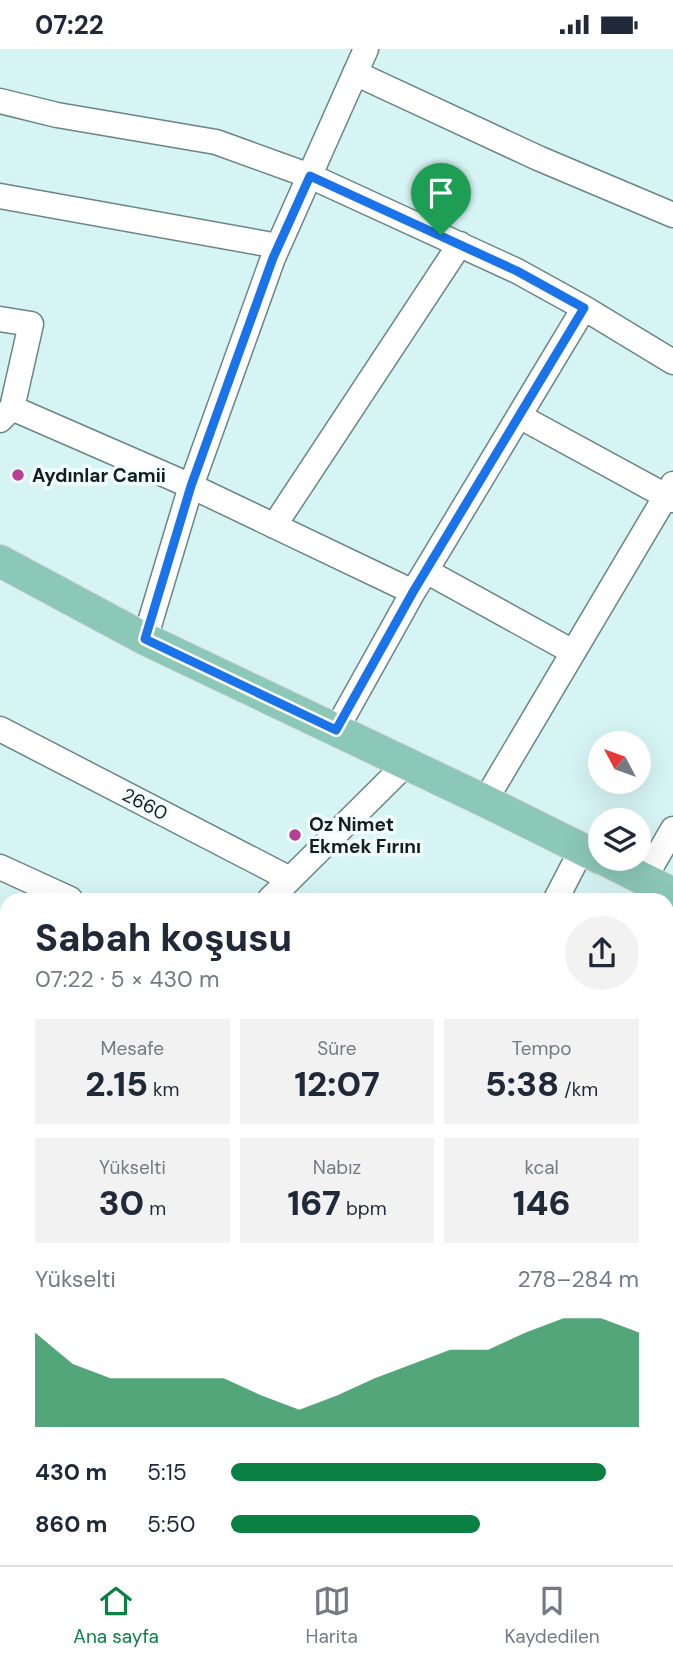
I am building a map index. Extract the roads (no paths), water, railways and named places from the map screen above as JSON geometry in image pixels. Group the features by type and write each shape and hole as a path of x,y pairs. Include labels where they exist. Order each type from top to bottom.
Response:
{"main road":[{"path":"0,561 145,639 588,852"},
{"path":"628,871 671,893"}],"street":[{"path":"145,639 191,486 278,246 366,49"},
{"path":"355,73 538,158 673,215"},
{"path":"0,101 57,115 216,142 310,176 517,271 673,362"},
{"path":"0,196 278,246"},
{"path":"274,526 460,244"},
{"path":"336,730 419,581 584,308"},
{"path":"0,319 30,324 6,414 191,486 274,526 419,581 573,652"},
{"path":"485,801 670,493 519,416"},
{"name":"2660","path":"0,729 290,879"},
{"path":"276,893 407,763"},
{"path":"644,879 673,829"},
{"path":"560,893 588,863"},
{"path":"0,867 57,893"}],"place":[{"name":"Aydınlar Camii","path":"18,475"},
{"name":"Oz Nimet Ekmek Fırını","path":"295,835"}]}
